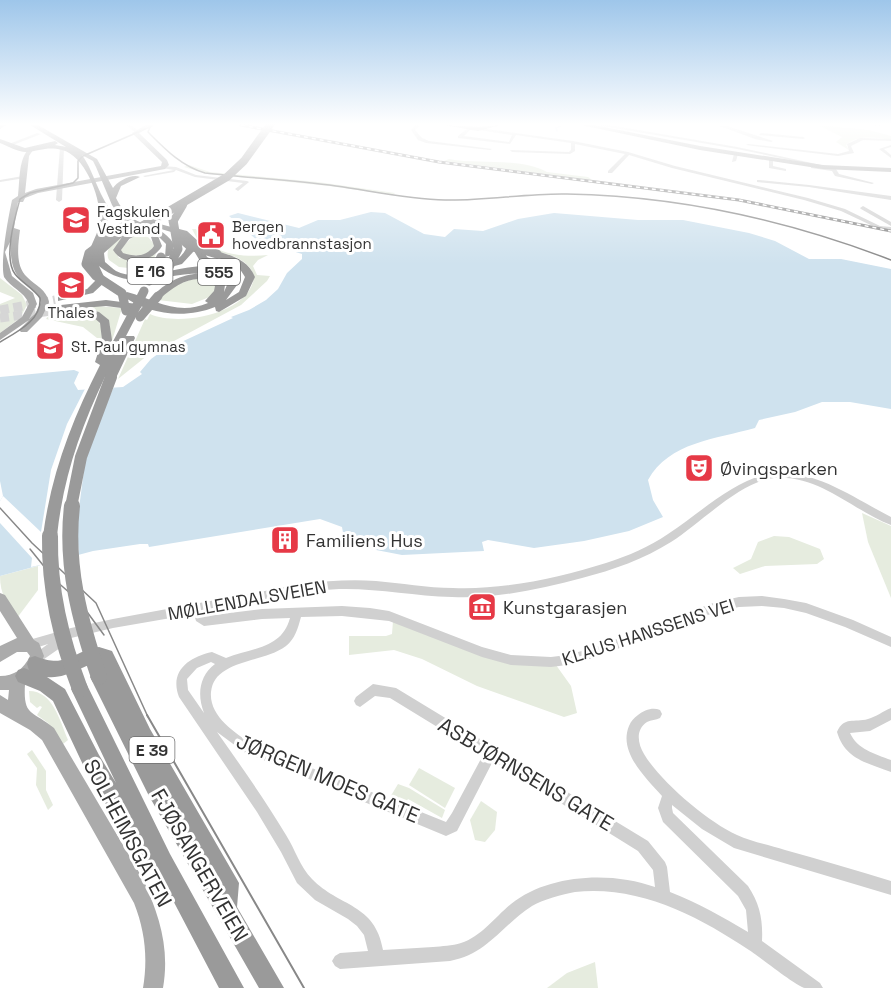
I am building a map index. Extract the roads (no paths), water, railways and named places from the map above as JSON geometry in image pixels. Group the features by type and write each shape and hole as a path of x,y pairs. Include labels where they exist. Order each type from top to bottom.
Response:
{"highway":[{"path":"54,306 100,283 101,276 93,266 91,257 103,227 104,209 90,171"},
{"path":"102,171 117,208 123,216"},
{"path":"133,313 121,291 92,273 86,264 89,254 108,238 125,232 209,184 227,171"},
{"name":"E 16","path":"192,241 191,252 183,260 167,267 147,271 116,268 106,261 103,250 125,232 192,198 233,171"},
{"path":"112,196 118,185 140,176"},
{"name":"E 16","path":"152,294 156,280 178,251 173,223 175,215 192,198"},
{"name":"E 16","path":"104,209 116,221 155,237 158,246 147,256 130,259 123,257 117,250 125,232"},
{"name":"E 16","path":"123,216 176,229 192,241 201,257 233,273 239,281 239,287 234,296 208,313"},
{"name":"E 16","path":"123,216 126,220 164,236 170,244 165,256"},
{"name":"E 16","path":"176,234 190,246 241,263 249,271 250,280 246,290 236,300 208,313"},
{"path":"155,237 163,245 165,256"},
{"name":"555","path":"103,250 99,255 100,263 108,271 118,274 144,277 210,270 226,275 232,285 228,294 217,303 184,312 164,310 128,295"},
{"name":"E 39","path":"104,378 111,353 133,313 152,294 165,256"},
{"name":"555","path":"128,295 168,305 191,306 212,300 219,292 220,285 212,278 193,277 152,294 133,313"},
{"path":"54,306 94,296 128,295"},
{"path":"54,306 106,303 128,305 170,317 208,313"},
{"name":"E 39","path":"54,306 95,314 105,322 107,340 104,378"},
{"name":"E 39","path":"104,378 133,313"},
{"name":"FJØSANGERVEIEN","path":"104,378 72,490 68,538 75,597 99,677 156,789 272,988"},
{"name":"FJØSANGERVEIEN","path":"104,378 73,435 60,473 50,543 55,607 67,656 80,689 163,861 232,988"},
{"name":"E 39","path":"28,670 49,671 70,668 96,655 106,657 144,735 228,883 226,911"},
{"path":"28,670 59,695 63,680 70,668"},
{"name":"E 39","path":"59,695 92,762 149,858 163,861"}],"main road":[{"path":"0,337 26,318 33,304 30,295 5,274 1,252 8,239 23,171"},
{"path":"105,178 140,176 155,171"},
{"path":"60,189 105,178 156,171"},
{"path":"18,198 95,181"},
{"path":"0,345 32,323 45,302 41,291 19,272 4,246"},
{"path":"0,599 28,644 36,650 16,702 23,716"},
{"path":"0,655 13,646 28,644"},
{"path":"0,683 28,670"},
{"name":"SOLHEIMSGATEN","path":"0,703 9,711 39,725 48,734 136,886 154,930 158,964 153,988"}],"street":[{"path":"59,200 60,171"},
{"path":"140,176 179,171"},
{"path":"180,171 195,176 247,182 238,189"},
{"path":"697,171 830,206 879,227 890,236"},
{"path":"834,171 837,175 872,183"},
{"path":"704,173 891,200"},
{"path":"0,181 22,177"},
{"path":"863,208 891,226"},
{"path":"879,227 891,226"},
{"name":"MØLLENDALSVEIEN","path":"28,644 278,592 336,585 383,585 458,593 567,578 617,564 641,554 668,539 747,483 775,475 789,475 815,482 891,521"},
{"name":"KLAUS HANSSENS VEI","path":"199,609 200,618 204,621 262,614 342,611 379,614 482,652 511,660 538,663 567,660 731,603 756,601 789,603 818,610 891,642"},
{"name":"JØRGEN MOES GATE","path":"296,614 294,624 283,641 266,651 226,664 208,676 205,695 211,715 228,735 248,748 446,829 456,818 491,753"},
{"name":"MØLLENDALSVEIEN","path":"28,670 71,634"},
{"path":"226,664 212,657 192,664 186,670 181,683 183,693 286,847 308,886 355,914 368,927 376,945 377,959"},
{"name":"ASBJØRNSENS GATE","path":"360,701 373,690 392,692 643,846 660,867 663,895"},
{"path":"656,714 646,715 634,727 632,734 634,748 645,768 669,794 707,824 734,841 891,888"},
{"path":"891,714 870,725 847,727 843,732 845,740 852,749 891,766"},
{"path":"669,794 665,808 668,818 743,891 754,908 755,943"},
{"path":"340,961 450,953 468,948 484,937 511,911 556,888 580,884 604,885 663,895 702,913 755,943 816,988"}],"water":[{"path":"371,212 385,213 424,234 445,237 454,229 483,231 518,219 554,213 638,220 683,220 749,233 775,241 809,259 841,259 891,269 891,409 850,402 822,402 795,412 759,420 755,428 710,439 681,450 668,457 657,467 648,480 653,500 663,517 629,531 584,541 534,548 488,540 482,542 484,551 402,555 345,544 342,527 320,519 149,547 148,544 140,544 93,551 0,576 0,501 3,496 0,481 0,377 74,370 79,372 74,383 78,390 123,387 142,374 140,372 151,359 162,351 266,300 278,289 287,273 302,259 302,254 283,248 265,247 229,216 238,213 299,228 318,220 340,220"}],"tunnel":[{"path":"0,310 55,300"},
{"path":"0,318 52,311"}],"tram line":[{"path":"0,342 33,319 40,306 40,298 15,274 10,258 11,237 20,199 30,193 73,183 78,178 78,171"},
{"path":"199,171 431,199 460,200 567,194 691,205 772,222 891,260"},
{"path":"0,508 32,543 96,603 147,716"},
{"path":"30,549 55,580 79,601 104,635"},
{"path":"147,716 304,988"}],"railway":[{"path":"511,171 739,200 891,231"}],"place":[{"name":"Fagskulen Vestland","path":"76,220"},
{"name":"Bergen hovedbrannstasjon","path":"211,235"},
{"name":"Thales","path":"71,285"},
{"name":"St. Paul gymnas","path":"50,346"},
{"name":"Øvingsparken","path":"699,468"},
{"name":"Familiens Hus","path":"285,540"},
{"name":"Kunstgarasjen","path":"482,607"}]}
